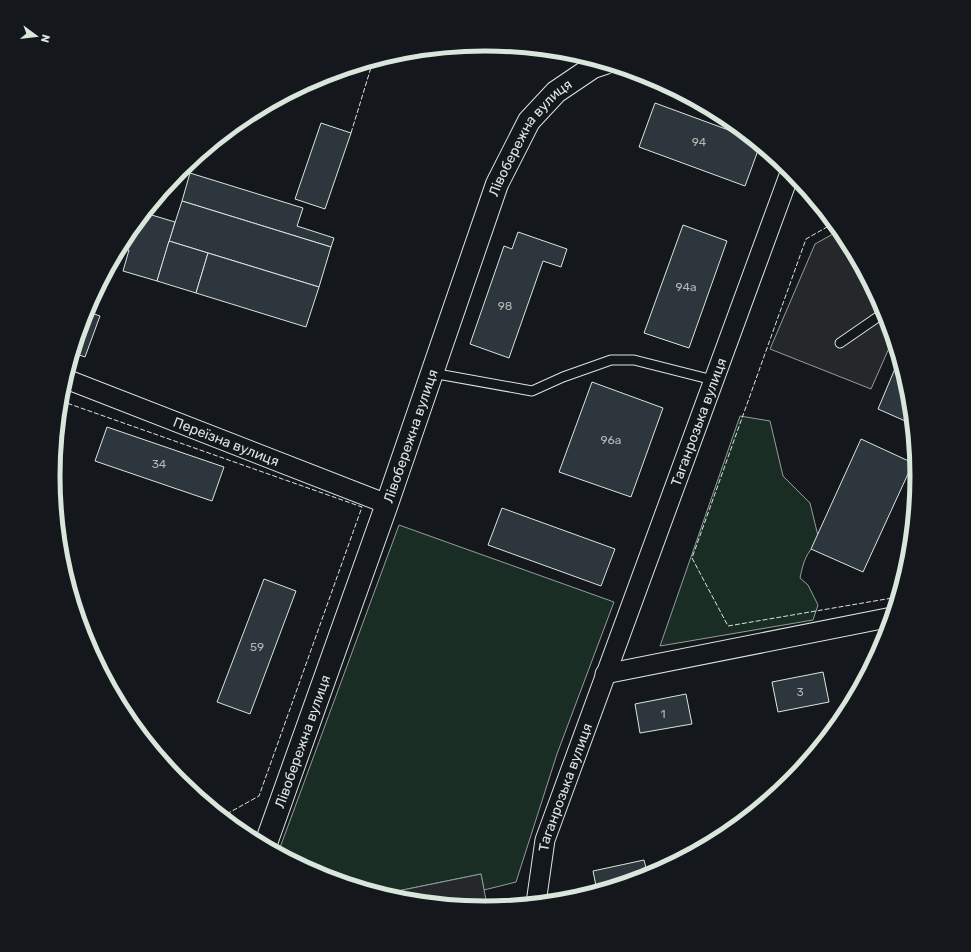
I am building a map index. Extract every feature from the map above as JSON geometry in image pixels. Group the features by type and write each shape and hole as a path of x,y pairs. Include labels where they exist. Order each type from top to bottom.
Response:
{"main road":[{"name":"Лівобережна вулиця","path":"267,840 497,184 529,121 556,92 597,66"}],"street":[{"name":"Таганрозька вулиця","path":"537,897 545,840 788,177"},
{"name":"Переїзна вулиця","path":"72,381 386,504"},
{"path":"605,674 886,618"}],"lane":[{"path":"840,343 879,316"},
{"path":"432,373 532,391 564,377 611,360 634,360 713,380"}],"green space":[{"path":"740,416 770,421 783,476 810,503 819,540 806,557 800,578 808,585 818,605 813,620 660,646"},
{"path":"399,525 614,602 557,754 516,882 484,890 481,874 396,891 376,887 323,869 280,848"}],"shaded area":[{"path":"834,233 854,264 878,313 890,346 871,389 770,349 815,244"},
{"path":"481,874 486,901 458,900 396,891"}],"building":[{"path":"655,103 735,132 758,150 745,186 639,147"},
{"path":"321,123 351,133 325,209 295,199"},
{"path":"190,173 303,208 297,226 334,238 331,247 182,201"},
{"path":"182,201 331,247 319,287 169,241"},
{"path":"150,215 175,222 157,281 123,271 129,250 126,249"},
{"path":"683,225 727,241 689,348 644,333"},
{"path":"518,232 567,249 561,267 543,261 509,358 470,344 504,246 512,249"},
{"path":"169,241 208,253 196,293 157,281"},
{"path":"208,253 319,287 306,327 196,293"},
{"path":"93,313 100,316 85,357 78,355"},
{"path":"896,366 907,422 878,409"},
{"path":"592,382 663,408 631,497 559,472"},
{"path":"107,427 224,467 212,501 95,461"},
{"path":"861,439 910,462 910,470 863,572 811,549"},
{"path":"502,508 615,549 601,586 488,545"},
{"path":"264,579 296,591 250,714 217,702"},
{"path":"823,672 829,702 778,712 772,682"},
{"path":"686,694 692,724 640,733 635,704"},
{"path":"644,860 646,870 596,887 593,871"}],"fence":[{"path":"351,133 371,67"},
{"path":"829,226 806,239 692,558 728,626 892,598"},
{"path":"67,403 362,507 259,796 228,813"}]}
